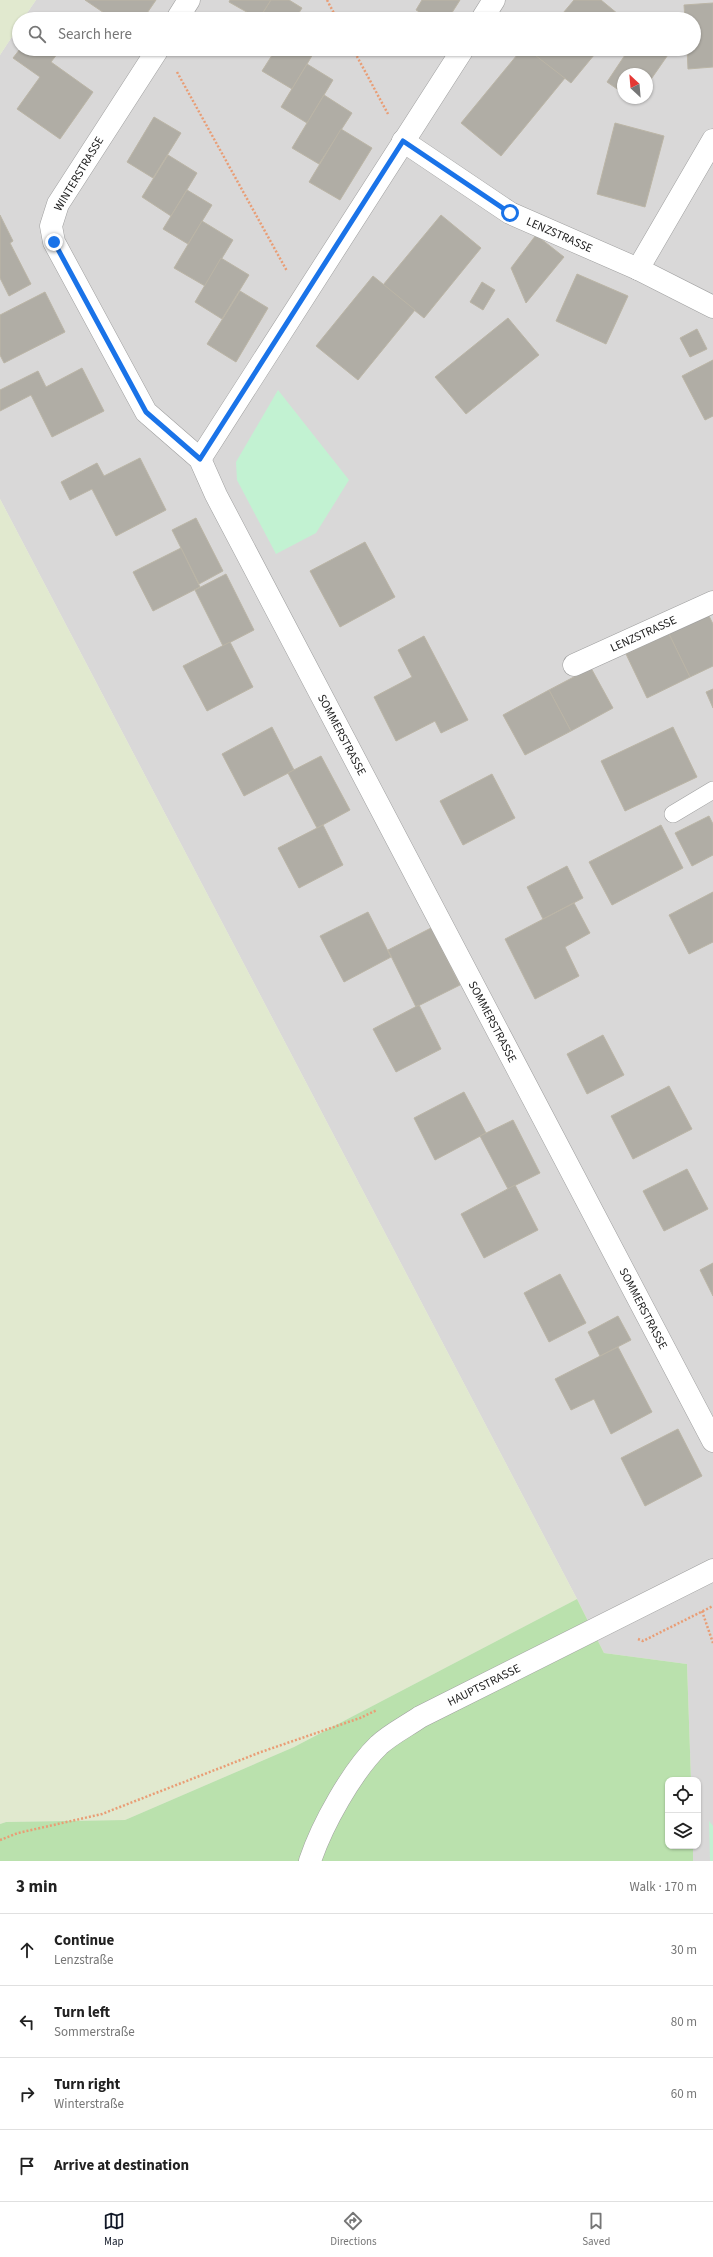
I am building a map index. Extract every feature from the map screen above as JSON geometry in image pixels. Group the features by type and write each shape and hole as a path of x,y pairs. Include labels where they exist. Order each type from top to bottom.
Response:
{"street":[{"path":"181,12 189,0"},
{"path":"486,12 494,0"},
{"name":"WINTERSTRASSE","path":"153,56 58,204 51,226 54,242 146,412 200,459"},
{"path":"200,459 458,56"},
{"path":"638,269 713,140"},
{"name":"LENZSTRASSE","path":"403,141 510,213 638,269 713,307"},
{"name":"SOMMERSTRASSE","path":"200,459 216,495 713,1441"},
{"name":"LENZSTRASSE","path":"574,665 713,602"},
{"name":"HAUPTSTRASSE","path":"310,1861 330,1816 354,1777 379,1745 420,1717 713,1570"}],"lane":[{"path":"673,814 713,790"}],"path":[{"path":"327,0 333,12"},
{"path":"357,56 403,141"},
{"path":"176,70 303,298"},
{"path":"702,1611 713,1643"},
{"path":"0,1840 18,1833 102,1814 261,1752 360,1718 382,1708"}],"shaded area":[{"path":"36,0 713,0 713,1861 693,1861 693,1849 701,1849 701,1777 691,1777 687,1664 604,1653 0,499 0,55 12,37 12,56 701,56 701,12 28,12"}],"green space":[{"path":"0,0 36,0 28,12 12,12 12,37 0,55"},
{"path":"278,390 349,480 316,533 276,554 237,480 236,462"},
{"path":"0,499 577,1599 294,1747 125,1820 6,1822 0,1824"},
{"path":"577,1599 604,1653 687,1664 691,1777 665,1777 665,1849 693,1849 693,1861 0,1861 0,1824 6,1822 125,1820 294,1747"},
{"path":"709,1821 713,1826 713,1861 710,1861"}],"building":[{"path":"85,0 156,0 148,12 103,12"},
{"path":"230,0 271,0 263,12 247,12 229,2"},
{"path":"271,0 289,0 302,8 299,12 263,12"},
{"path":"422,0 460,0 452,12 419,12 416,10"},
{"path":"574,0 601,0 616,12 564,12"},
{"path":"713,3 713,67 688,69 687,56 701,56 701,12 684,12 684,5"},
{"path":"15,56 56,56 51,62 93,92 60,139 17,109 40,77 13,58"},
{"path":"272,56 312,56 292,89 262,71"},
{"path":"516,56 537,56 565,78 501,156 461,123"},
{"path":"536,56 593,56 571,83"},
{"path":"624,56 667,56 653,76 653,68 617,68 617,89 607,82"},
{"path":"307,64 333,80 307,123 281,107"},
{"path":"324,95 352,113 319,164 292,148"},
{"path":"154,117 181,133 153,178 127,162"},
{"path":"615,123 664,136 645,207 597,194"},
{"path":"341,129 372,148 340,200 309,182"},
{"path":"168,155 197,173 171,216 142,197"},
{"path":"187,190 212,205 188,244 163,229"},
{"path":"0,215 13,241 10,243 31,284 9,296 0,278"},
{"path":"441,215 481,248 424,318 383,285"},
{"path":"202,221 233,240 205,286 174,268"},
{"path":"536,235 564,257 526,303 511,268"},
{"path":"221,258 249,275 222,319 195,302"},
{"path":"577,274 628,296 606,344 556,321"},
{"path":"373,276 415,310 358,380 316,346"},
{"path":"482,282 495,290 483,310 470,302"},
{"path":"240,291 268,308 236,362 207,344"},
{"path":"45,292 65,332 4,363 0,355 0,315"},
{"path":"508,318 539,355 466,414 435,377"},
{"path":"697,329 707,349 690,357 680,338"},
{"path":"713,360 713,416 705,420 682,376"},
{"path":"82,368 104,411 52,437 31,395 0,411 0,390 38,371 46,387"},
{"path":"140,458 166,510 116,536 92,489 70,500 61,482 97,463 104,476"},
{"path":"196,518 223,571 199,584 172,530"},
{"path":"365,542 395,597 340,627 310,571"},
{"path":"181,548 200,587 153,611 133,572"},
{"path":"226,574 254,630 223,646 195,590"},
{"path":"708,614 713,624 713,666 690,677 669,634"},
{"path":"669,634 690,677 647,698 626,654"},
{"path":"424,636 468,720 441,733 435,721 396,741 374,697 412,677 398,650"},
{"path":"230,642 253,687 207,711 183,666"},
{"path":"591,668 613,708 571,731 549,690"},
{"path":"713,689 713,708 706,692"},
{"path":"549,690 571,731 525,755 503,715"},
{"path":"272,727 294,770 244,796 222,754"},
{"path":"673,727 697,777 625,811 601,761"},
{"path":"321,756 350,810 317,828 288,773"},
{"path":"492,774 515,818 463,845 440,801"},
{"path":"709,816 713,824 713,855 692,866 675,833"},
{"path":"323,825 343,865 299,888 278,848"},
{"path":"661,825 683,868 612,905 589,862"},
{"path":"567,866 583,898 543,919 527,887"},
{"path":"713,892 713,942 689,954 669,915"},
{"path":"574,903 590,933 565,947 579,976 535,999 505,939"},
{"path":"368,912 391,957 344,982 320,936"},
{"path":"431,928 460,985 416,1007 388,950"},
{"path":"419,1005 441,1049 396,1072 373,1029"},
{"path":"603,1035 624,1075 587,1094 567,1054"},
{"path":"669,1086 692,1129 633,1159 611,1116"},
{"path":"464,1092 486,1133 435,1160 414,1118"},
{"path":"513,1120 540,1173 508,1189 480,1136"},
{"path":"687,1169 708,1209 664,1231 643,1191"},
{"path":"515,1185 538,1230 484,1258 461,1214"},
{"path":"713,1263 713,1296 700,1270"},
{"path":"560,1274 586,1323 549,1342 524,1293"},
{"path":"618,1316 631,1340 600,1356 588,1332"},
{"path":"618,1347 652,1412 611,1434 594,1399 571,1410 555,1379"},
{"path":"678,1429 702,1476 645,1506 621,1458"}],"route":[{"path":"54,242 146,412 200,459 403,141 510,213"}]}
